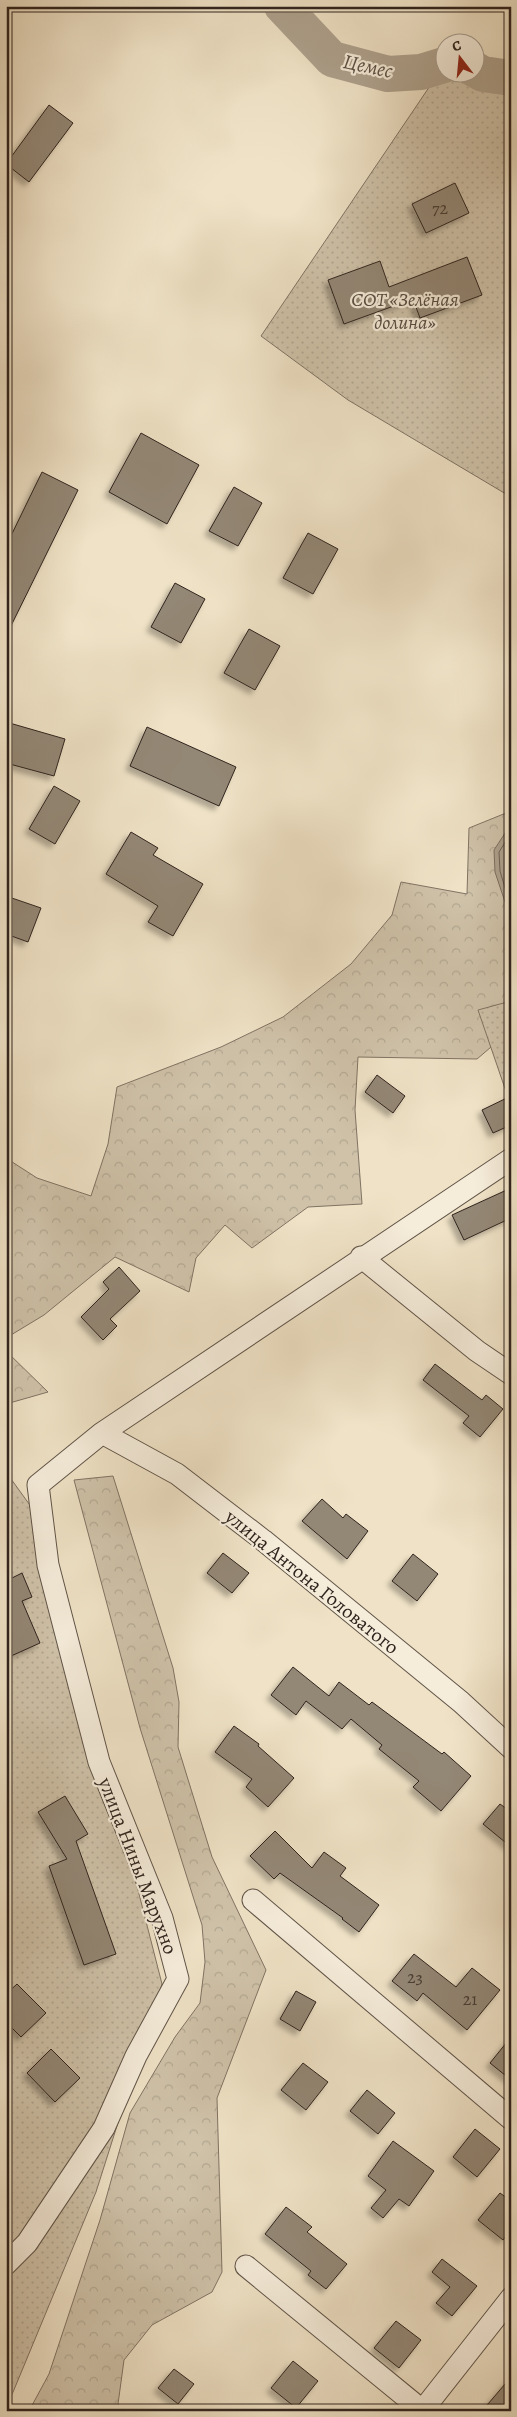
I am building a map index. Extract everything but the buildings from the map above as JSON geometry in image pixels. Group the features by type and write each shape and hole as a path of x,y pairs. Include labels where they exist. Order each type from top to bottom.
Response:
{"street":[{"path":"102,1432 511,1159"},
{"path":"361,1258 477,1351 511,1374"},
{"name":"улица Нины Марухно","path":"6,2264 27,2243 104,2128 136,2056 178,1979 162,1918 98,1762 48,1565 38,1485 102,1432"},
{"name":"улица Антона Головатого","path":"102,1432 177,1474 263,1540 461,1702 511,1748"},
{"path":"252,1900 511,2119"},
{"path":"246,2266 423,2411 511,2298"}],"green space":[{"name":"СОТ «Зелёная долина»","path":"434,80 434,82 470,82 511,88 511,497 348,400 261,336"},
{"path":"511,811 511,1030 477,1059 358,1057 355,1110 362,1204 308,1207 252,1248 225,1225 196,1258 189,1292 115,1257 44,1315 6,1338 6,1158 37,1178 91,1196 108,1144 117,1087 221,1047 283,1017 351,964 392,915 401,882 467,894 469,828"},
{"path":"511,1001 511,1106 478,1010"},
{"path":"6,1351 48,1392 6,1404"},
{"path":"6,1472 45,1526 162,1984 96,2192 6,2409"},
{"path":"113,1476 173,1668 179,1702 178,1747 212,1857 266,1970 217,2098 222,2272 212,2292 152,2325 124,2360 118,2404 125,2411 29,2411 49,2374 100,2220 130,2113 175,2037 200,2003 205,1962 202,1925 140,1728 74,1480"}],"water":[{"path":"511,824 511,920 495,872 494,850"}],"waterway":[{"name":"Цемес","path":"282,6 332,59 388,74 421,72 434,68"},
{"name":"Цемес","path":"484,74 511,78"}]}
